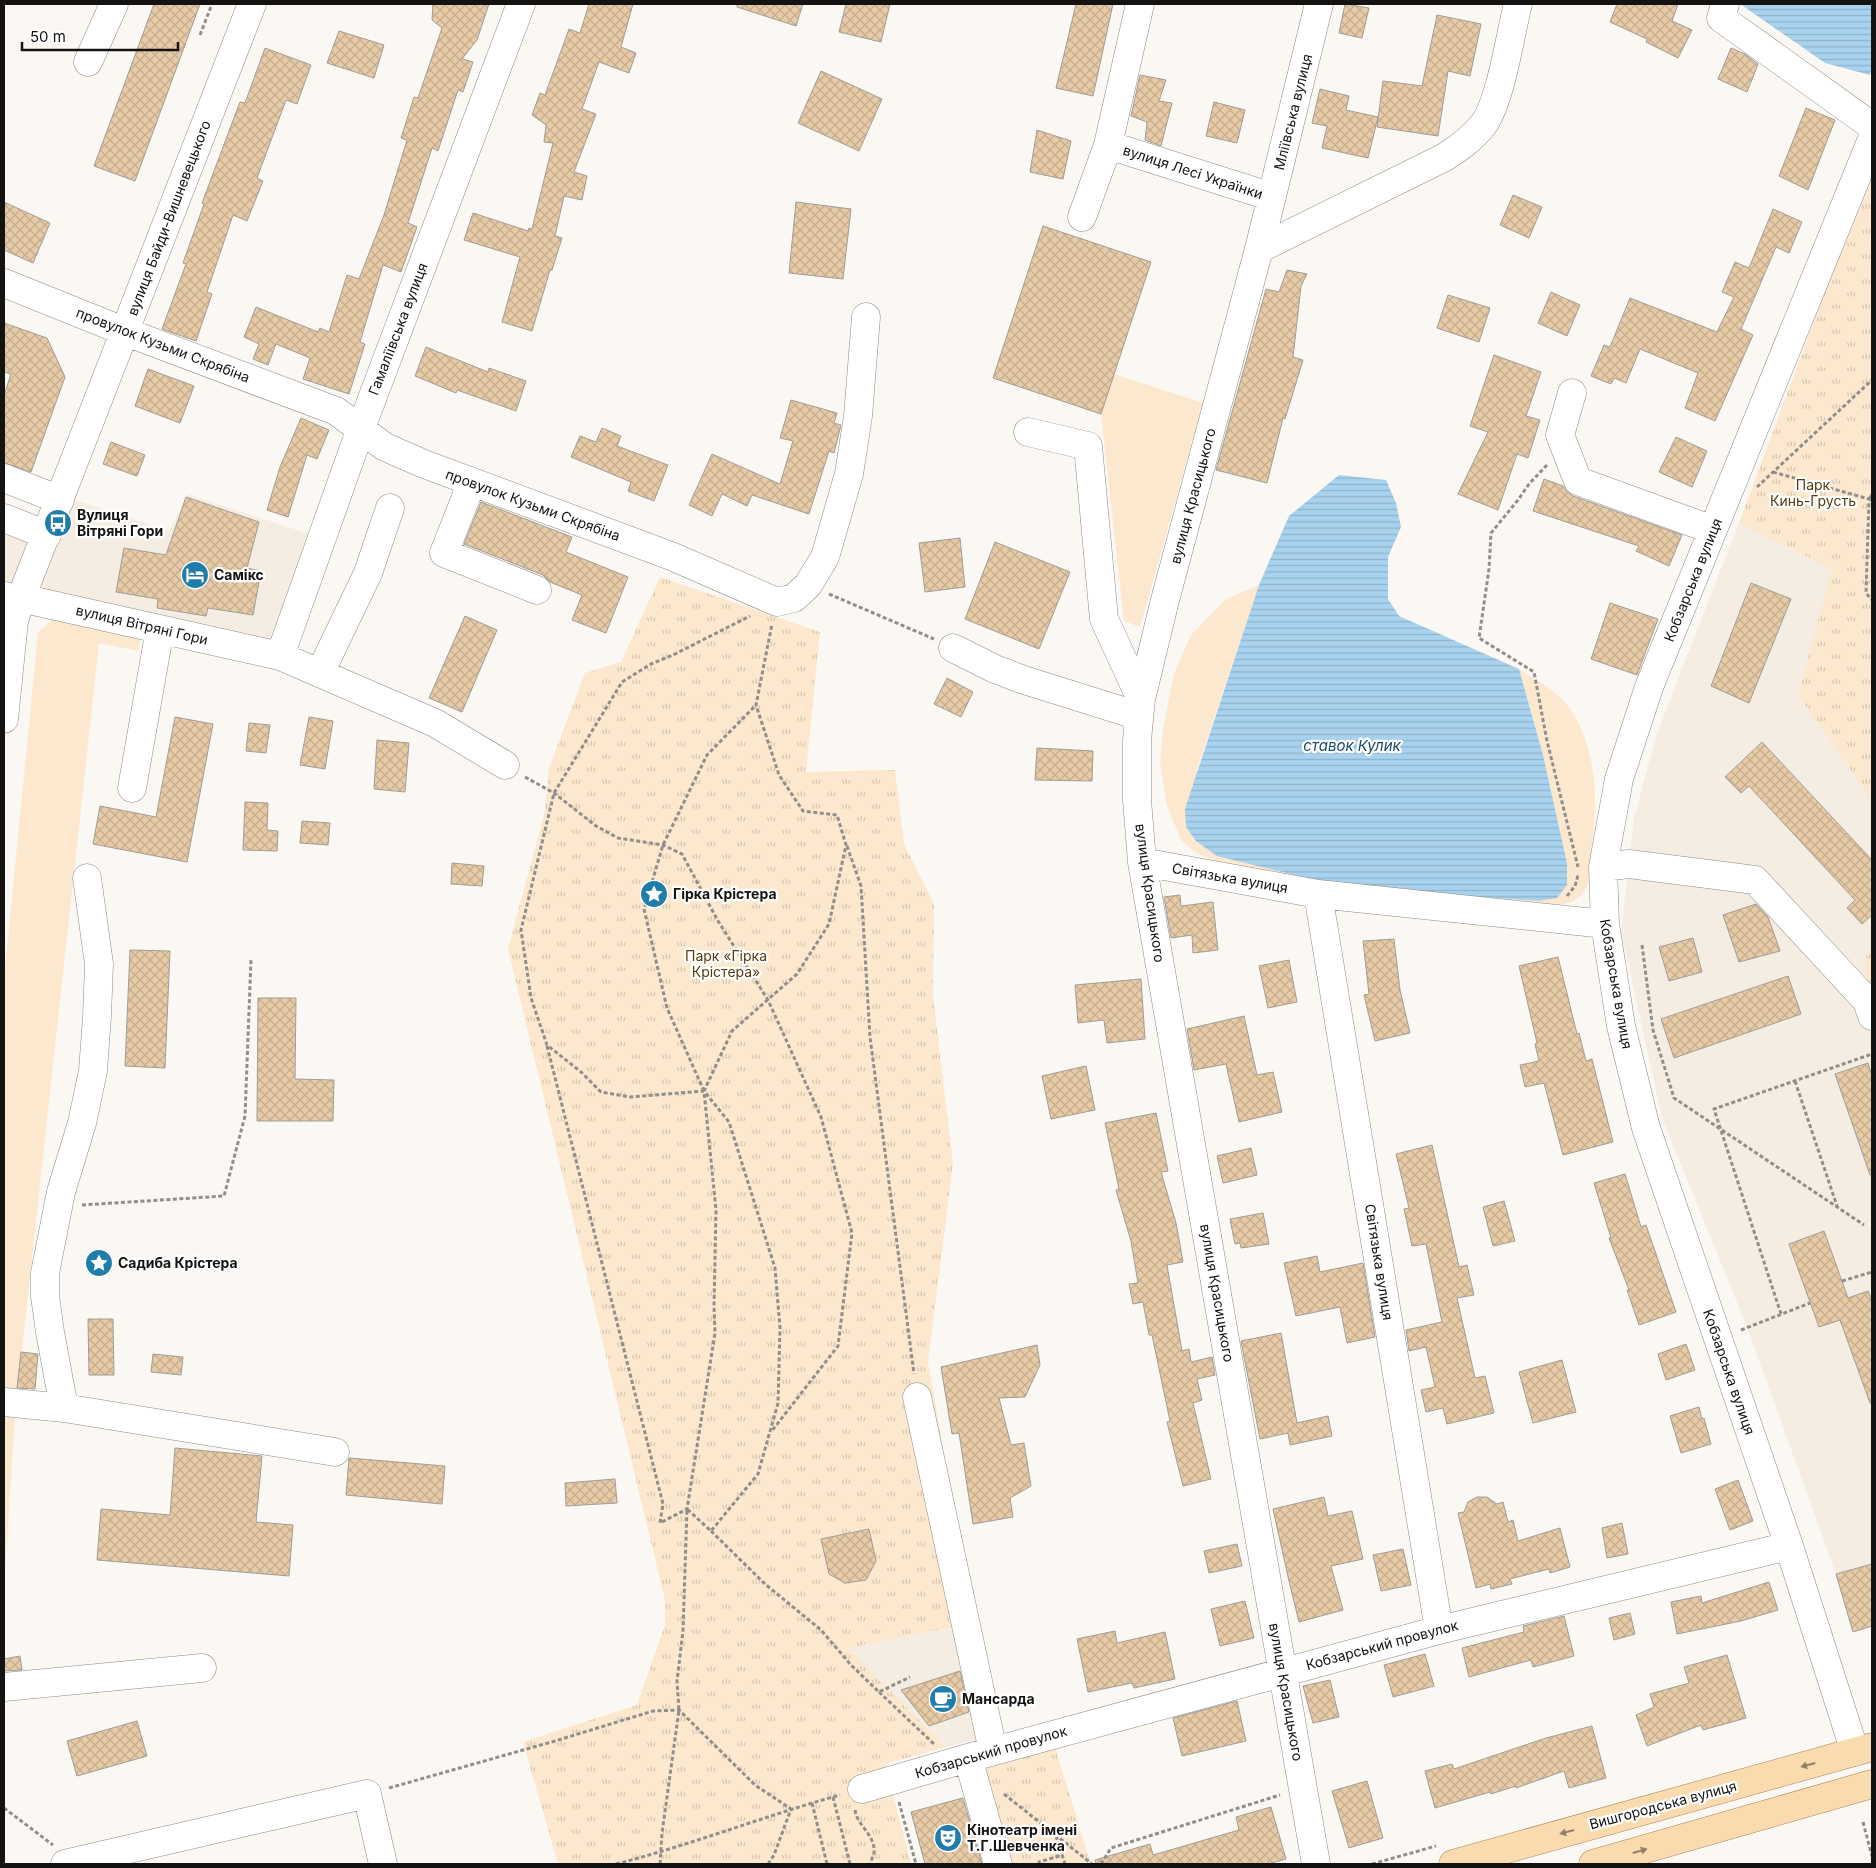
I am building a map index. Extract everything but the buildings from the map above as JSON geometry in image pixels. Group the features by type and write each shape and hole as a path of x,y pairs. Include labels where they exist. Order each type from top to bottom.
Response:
{"main road":[{"name":"Вишгородська вулиця","path":"1454,1864 1863,1750"},
{"path":"1593,1864 1872,1784"}],"street":[{"path":"88,62 114,4"},
{"name":"вулиця Байди-Вишневецького","path":"4,719 14,621 12,597 47,535 252,4"},
{"name":"Гамаліївська вулиця","path":"280,656 361,428 521,4"},
{"name":"вулиця Лесі Українки","path":"1140,4 1108,145 1272,197"},
{"name":"Мліївська вулиця","path":"1259,248 1320,4"},
{"path":"1259,248 1445,157 1468,142 1484,124 1497,94 1518,4"},
{"path":"1725,4 1721,18 1872,126"},
{"name":"Кобзарська вулиця","path":"1863,1750 1789,1546 1646,1128 1621,1026 1604,924 1591,869 1649,687 1872,139"},
{"path":"1082,217 1108,145"},
{"name":"вулиця Красицького","path":"1259,248 1164,604 1140,708 1137,800 1142,862 1316,1864"},
{"name":"провулок Кузьми Скрябіна","path":"4,283 126,332 336,411 385,447 424,464 671,556 777,602"},
{"path":"777,602 794,598 808,586 825,557 849,474 858,416 866,317"},
{"path":"1572,393 1560,435 1578,481 1714,530"},
{"path":"1028,432 1088,446 1104,619 1140,708"},
{"path":"4,478 60,500"},
{"path":"472,482 444,553 537,590"},
{"path":"320,673 368,573 390,508"},
{"path":"4,518 47,535"},
{"name":"вулиця Вітряні Гори","path":"12,597 280,656 435,723 505,765"},
{"path":"132,788 160,629"},
{"path":"953,648 995,669 1017,677 1140,708"},
{"name":"Світязька вулиця","path":"1142,862 1318,894 1604,924"},
{"path":"1591,869 1629,864 1755,880 1867,1001 1872,1016"},
{"path":"64,1408 45,1296 45,1273 58,1207 84,1114 92,1071 99,964 86,878"},
{"name":"Світязька вулиця","path":"1318,894 1439,1630"},
{"path":"917,1397 994,1751"},
{"path":"4,1402 64,1408 335,1452"},
{"name":"Кобзарський провулок","path":"860,1790 960,1760 1439,1630 1789,1546"},
{"path":"4,1687 202,1668"},
{"path":"960,1760 998,1864"},
{"path":"70,1863 367,1794 383,1864"}],"path":[{"path":"200,34 212,4"},
{"path":"1753,491 1872,380"},
{"path":"1568,455 1546,465 1491,533 1489,569 1479,638 1534,672 1547,741 1591,869"},
{"path":"1772,472 1871,498 1866,593 1872,600"},
{"path":"777,602 756,706 779,776 803,811 837,815 860,886 870,1037 917,1397"},
{"path":"687,1509 660,1523 663,1504 547,1045 531,998 521,930 554,793 622,682 650,664 683,650 777,602"},
{"path":"852,603 953,648"},
{"path":"711,1531 758,1474 778,1403 780,1328 775,1268 729,1122 704,1091 667,1008 644,909 663,844 707,756 756,706"},
{"path":"505,765 554,793 596,826 618,838 663,844 682,854 718,921 768,1000 821,1117 852,1233 838,1346 769,1435"},
{"path":"660,1864 662,1833 679,1710 677,1681 683,1630 687,1509 715,1333 716,1210 704,1091 732,1032 798,974 829,924 846,845"},
{"path":"1642,945 1653,1030 1674,1098 1864,1225"},
{"path":"58,1207 224,1196 245,1116 251,959"},
{"path":"547,1045 581,1072 601,1092 630,1097 704,1091"},
{"path":"1781,1314 1714,1109 1872,1054"},
{"path":"1795,1081 1837,1207"},
{"path":"1842,1281 1872,1272"},
{"path":"1718,1338 1810,1303"},
{"path":"687,1509 765,1584 821,1630 851,1665 879,1692 960,1760"},
{"path":"879,1692 910,1677"},
{"path":"367,1794 556,1741 653,1711 679,1710 755,1785 791,1809"},
{"path":"894,1780 916,1864"},
{"path":"616,1864 661,1853 791,1809 860,1790"},
{"path":"860,1790 854,1801 856,1817 872,1840 874,1855 870,1864"},
{"path":"1002,1792 1092,1864"},
{"path":"1101,1864 1111,1848 1284,1794"},
{"path":"832,1797 850,1864"},
{"path":"812,1803 827,1864"},
{"path":"4,1808 70,1863"},
{"path":"768,1864 774,1855 791,1809"},
{"path":"1863,1822 1872,1856"},
{"path":"1056,1835 1065,1864"},
{"path":"1040,1864 1039,1862 1062,1855"}],"shaded area":[{"path":"188,494 309,534 280,631 266,642 32,594 67,497 169,531"},
{"path":"4,521 39,534 19,586 4,589"},
{"path":"1739,523 1833,569 1798,695 1872,801 1872,1626 1853,1632 1836,1574 1747,1327 1662,1118 1621,932 1634,818 1657,733"},
{"path":"962,1625 986,1737 946,1747 846,1648"}],"green space":[{"name":"Парк Кинь-Грусть","path":"1872,179 1872,801 1798,695 1832,569 1739,523 1823,297"},
{"path":"1114,374 1203,403 1140,627 1124,621 1101,414"},
{"name":"Парк «Гірка Крістера»","path":"660,577 820,632 806,772 895,770 904,844 934,904 933,996 953,1164 928,1362 973,1623 847,1648 946,1747 885,1764 911,1864 558,1864 523,1742 637,1705 665,1625 665,1600 508,949 545,811 549,768 585,673 621,662"},
{"path":"1259,585 1196,772 1311,879 1452,895 1539,901 1567,863 1543,755 1519,669 1560,697 1577,720 1588,748 1594,778 1595,808 1590,880 1581,895 1570,903 1540,905 1311,883 1222,863 1196,853 1181,840 1167,806 1160,762 1163,730 1174,674 1191,635 1226,599"},
{"path":"52,620 72,620 141,635 138,651 99,643 17,1395 4,1394 4,979 38,633"},
{"path":"1872,945 1872,996 1865,964 1868,951"},
{"path":"4,1416 15,1417 4,1585"},
{"path":"1053,1741 1091,1864 1004,1864 975,1764"}],"water":[{"path":"1743,4 1872,4 1872,67 1870,75 1825,63 1743,6"},
{"name":"ставок Кулик","path":"1339,475 1386,480 1396,503 1401,527 1388,557 1388,599 1399,616 1519,669 1543,755 1567,863 1567,885 1557,898 1539,901 1452,895 1311,879 1217,856 1196,841 1186,827 1185,809 1259,585 1289,516"}],"place":[{"name":"Вулиця Вітряні Гори","path":"58,523"},
{"name":"Самікс","path":"195,575"},
{"name":"Гірка Крістера","path":"654,894"},
{"name":"Садиба Крістера","path":"99,1263"},
{"name":"Мансарда","path":"943,1699"},
{"name":"Кінотеатр імені Т.Г.Шевченка","path":"948,1838"}]}
